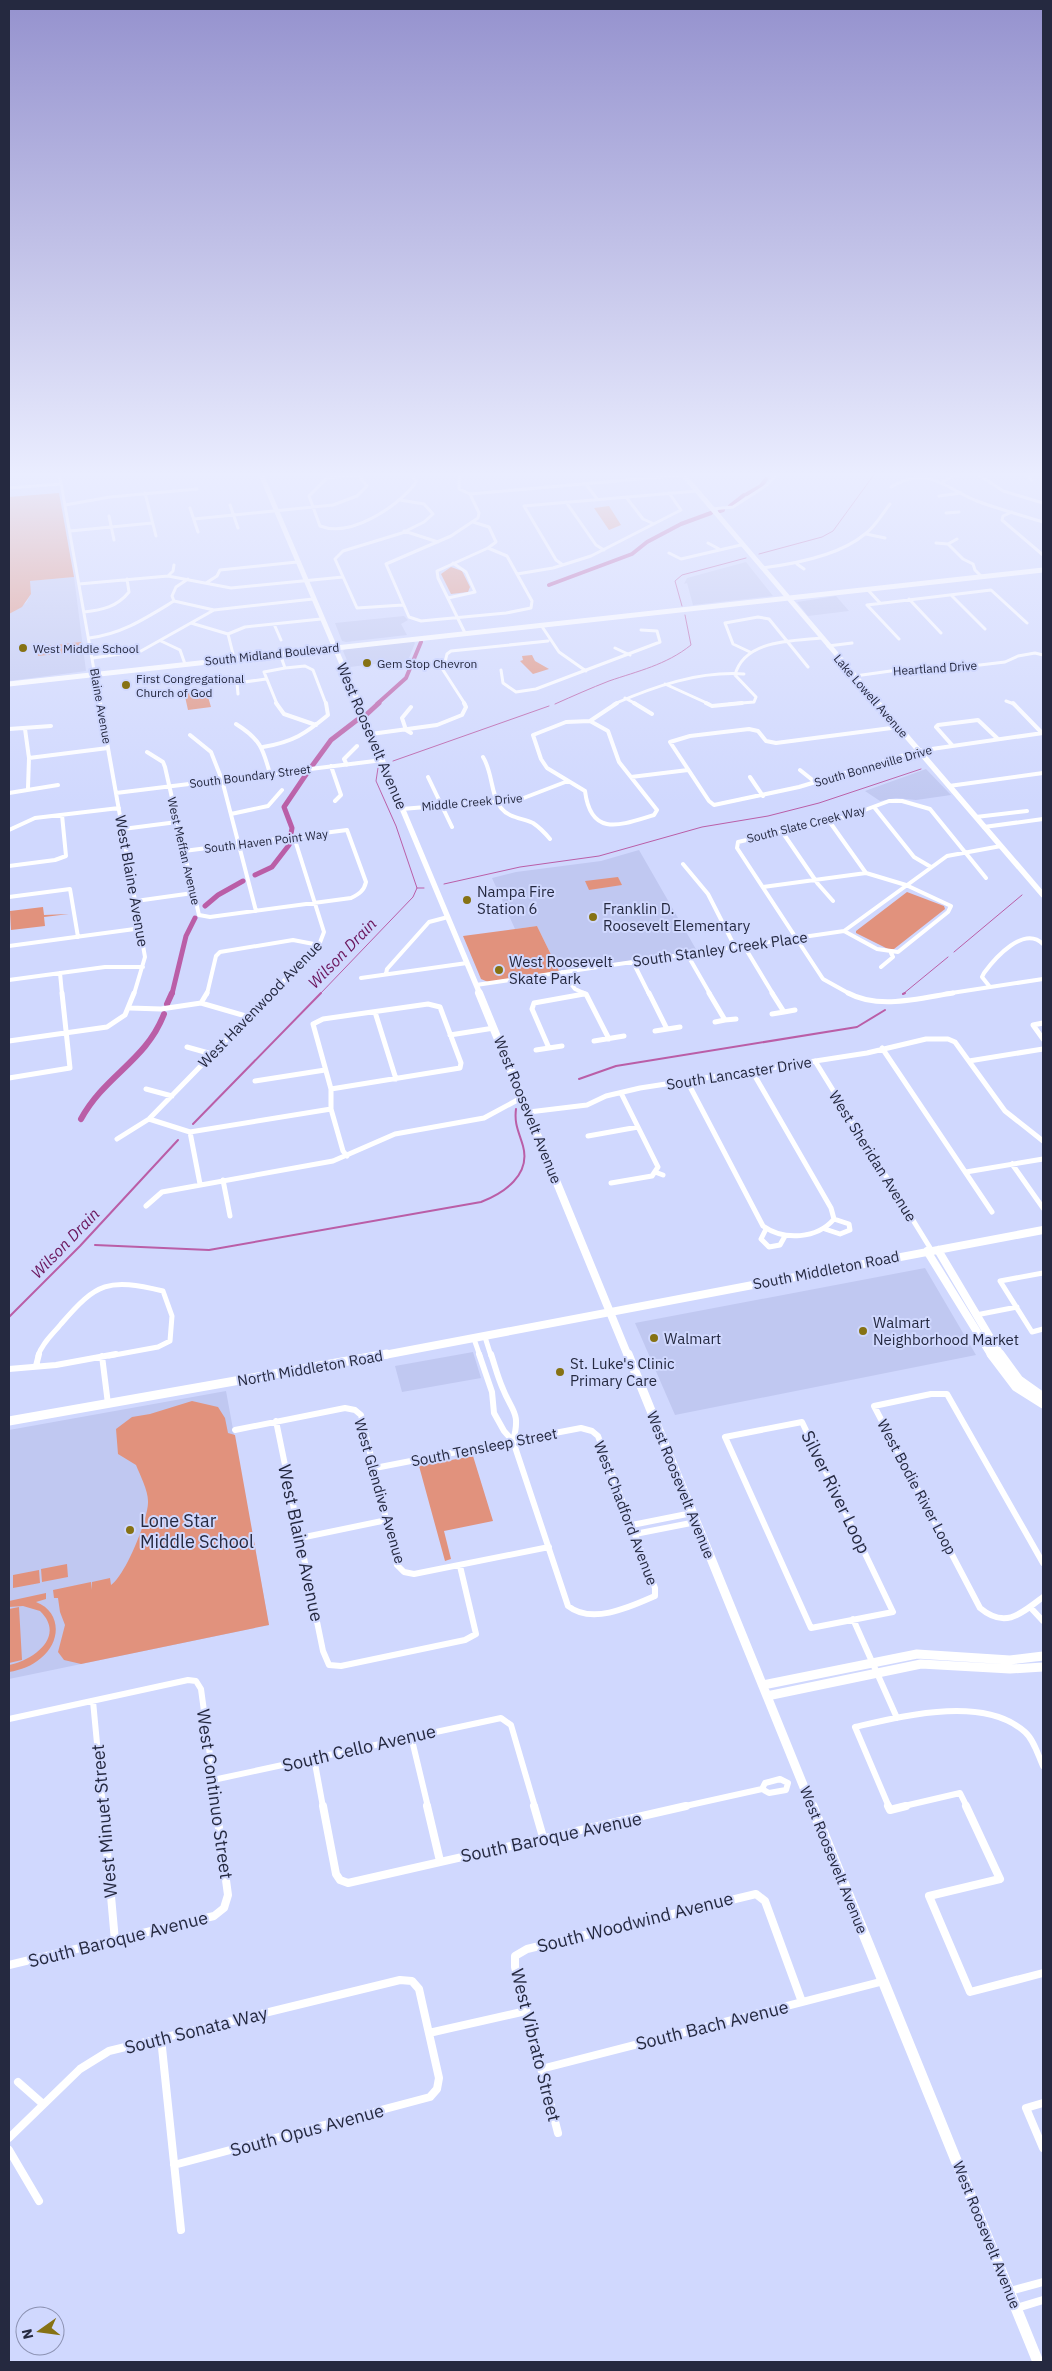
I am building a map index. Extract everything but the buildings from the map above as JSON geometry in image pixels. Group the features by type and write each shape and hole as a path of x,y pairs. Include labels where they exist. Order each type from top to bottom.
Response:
{"main road":[{"name":"West Roosevelt Avenue","path":"307,583 383,760 523,1097 1038,2362"},
{"name":"Lake Lowell Avenue","path":"775,583 1043,895"},
{"name":"South Midland Boulevard","path":"9,684 932,583"},
{"name":"South Middleton Road","path":"609,1311 1043,1230"},
{"path":"932,1251 1009,1380 1043,1404"},
{"name":"North Middleton Road","path":"9,1421 485,1337 609,1311"},
{"path":"972,1316 1012,1373 1043,1397"},
{"path":"767,1696 917,1654 1010,1660 1043,1656"},
{"path":"762,1685 874,1667 921,1664 993,1669 1043,1667"}],"street":[{"path":"79,584 92,583"},
{"path":"84,612 102,610 116,605 129,592 128,583"},
{"path":"174,601 172,596 176,587 183,583"},
{"path":"206,583 231,588 288,583"},
{"path":"346,583 357,608 403,605"},
{"path":"393,583 409,617 416,621 513,612 531,608 532,601 522,583"},
{"path":"440,583 465,633"},
{"path":"448,598 475,592 471,583"},
{"name":"Blaine Avenue","path":"79,584 116,793"},
{"path":"868,590 880,603"},
{"path":"899,639 867,605 991,590 1027,624"},
{"path":"951,595 985,629"},
{"path":"89,638 117,634 174,601 214,610 313,599"},
{"path":"909,600 941,634"},
{"path":"92,658 142,651 214,610"},
{"path":"191,623 228,634 245,627 321,618"},
{"path":"750,652 733,644 725,623 730,620 766,618 772,621 808,666"},
{"path":"274,624 281,640"},
{"path":"541,625 548,641 560,656 586,671"},
{"path":"501,670 503,682 518,693 586,671 660,642 657,631 641,630"},
{"path":"228,634 234,658"},
{"path":"665,684 712,706 754,702 756,697 739,681 734,673 737,663 750,652 764,647 822,639"},
{"path":"161,641 180,647 183,651 185,664"},
{"path":"371,734 406,730 452,720 465,711 464,702 443,670 448,654 451,652 548,641"},
{"path":"828,646 852,642"},
{"path":"615,648 630,655"},
{"name":"Heartland Drive","path":"855,676 912,668 938,670 1005,662 1018,656 1035,653 1043,654"},
{"path":"280,654 286,668"},
{"path":"263,747 284,744 300,739 328,715 329,711 313,670 305,666 268,670 264,672 266,678 275,701 284,714 316,725"},
{"path":"590,722 600,712 625,698 665,684 692,676 744,674"},
{"path":"232,676 237,683 238,694"},
{"path":"237,683 266,678"},
{"path":"625,698 652,714"},
{"path":"1006,701 1013,703 1043,733"},
{"path":"411,707 402,718 406,730 411,734"},
{"path":"952,745 936,727 978,720 998,739"},
{"path":"570,721 590,722 608,731 619,762 655,807 656,813 643,820 614,827 603,824 587,808 586,791 568,782 543,764 532,736 557,724 570,721"},
{"path":"236,724 254,735 263,747 270,774"},
{"path":"9,729 51,726"},
{"path":"750,777 763,796 712,804 670,741 712,734 755,730 766,741 776,743 899,727"},
{"path":"25,728 29,758 28,788"},
{"name":"South Bonneville Drive","path":"763,796 918,751 1043,733"},
{"path":"190,735 212,752 222,780 256,911 315,903"},
{"path":"347,764 344,759 357,746"},
{"path":"29,758 108,748"},
{"name":"West Meffan Avenue","path":"146,752 164,762 199,915 210,917 256,911"},
{"path":"483,757 492,771 491,787 497,802 508,815 533,824 550,839"},
{"name":"South Boundary Street","path":"116,793 383,760"},
{"path":"331,766 341,795 336,801"},
{"path":"631,777 688,770"},
{"path":"800,770 815,782"},
{"path":"949,786 1043,773"},
{"path":"428,777 452,827"},
{"name":"Middle Creek Drive","path":"402,809 441,804 497,802 536,795 568,782"},
{"path":"9,793 28,788 58,785"},
{"path":"231,814 268,806 282,790"},
{"name":"West Blaine Avenue","path":"68,1033 107,1027 118,1023 126,1016 143,967 145,949 142,928 116,793"},
{"name":"South Slate Creek Way","path":"763,887 738,848 738,842 829,821 880,804 902,801 924,805 936,816 965,851"},
{"name":"South Slate Creek Way","path":"874,807 914,857 931,867"},
{"path":"9,830 25,820 119,808"},
{"path":"976,817 1027,811"},
{"path":"9,866 55,860 66,856 68,853 62,815"},
{"path":"984,827 1043,818"},
{"path":"829,821 866,873"},
{"path":"123,829 177,822"},
{"name":"South Haven Point Way","path":"184,851 348,830 366,882 363,891 351,898 315,903"},
{"path":"783,833 815,880 833,901"},
{"name":"West Havenwood Avenue","path":"117,1139 149,1119 324,938 324,932 294,837"},
{"name":"South Stanley Creek Place","path":"476,985 844,931 946,856 965,851 1001,846"},
{"path":"965,851 986,878"},
{"path":"683,864 708,894 735,947"},
{"path":"844,931 891,953 898,952 952,909 948,903 906,885 866,873 763,887 823,979 842,990 872,1000 899,1002 1043,979"},
{"path":"9,897 70,889 78,937"},
{"path":"136,901 193,893"},
{"path":"386,974 387,968 429,922 448,917"},
{"path":"9,946 142,928"},
{"path":"990,987 982,976 990,964 1024,938 1034,938 1043,944"},
{"path":"201,1003 209,990 216,956 220,952 293,940 319,945"},
{"path":"744,946 784,1012"},
{"path":"881,967 893,957 891,953"},
{"path":"687,954 725,1020"},
{"path":"633,962 668,1029"},
{"path":"362,978 467,963"},
{"path":"9,980 105,966 143,967"},
{"path":"562,972 575,988 588,996 609,1039"},
{"path":"9,1078 70,1068 68,1033 60,973"},
{"path":"838,995 842,990"},
{"path":"549,1048 532,1009 534,1002 584,994"},
{"path":"130,1008 170,1008 201,1003 249,1017"},
{"path":"331,1089 460,1068 461,1063 440,1007 435,1004 316,1021 313,1028 331,1089 331,1110 343,1151 347,1156"},
{"path":"772,1014 795,1010"},
{"path":"375,1012 396,1079"},
{"path":"715,1022 736,1019"},
{"path":"1043,1023 1033,1025 1043,1039"},
{"path":"655,1031 680,1027"},
{"path":"450,1035 494,1028"},
{"path":"9,1041 68,1033"},
{"path":"594,1041 624,1036"},
{"name":"South Lancaster Drive","path":"529,1112 587,1104 606,1096 621,1093 815,1061 944,1037 950,1038 969,1061"},
{"path":"536,1050 562,1046"},
{"path":"187,1047 212,1054"},
{"path":"882,1048 992,1212"},
{"path":"1043,1049 969,1061 1005,1111 1043,1141"},
{"name":"West Sheridan Avenue","path":"815,1061 932,1251"},
{"path":"255,1080 325,1070"},
{"path":"752,1070 831,1208 834,1219"},
{"path":"687,1081 766,1229 785,1236 800,1235 825,1229 840,1234 850,1230 849,1224 834,1219"},
{"path":"146,1088 172,1096"},
{"path":"611,1183 652,1176 658,1168 621,1093"},
{"path":"146,1206 162,1192 324,1163 347,1156 378,1140 395,1134 484,1118 495,1114 523,1097"},
{"path":"149,1119 190,1132 331,1110"},
{"path":"588,1136 638,1127"},
{"path":"190,1132 200,1184"},
{"path":"966,1172 1043,1159"},
{"path":"1012,1164 1043,1208"},
{"path":"655,1172 662,1175"},
{"path":"223,1180 230,1216"},
{"path":"825,1229 834,1219"},
{"path":"766,1229 761,1239 769,1247 780,1245 785,1236"},
{"path":"1043,1273 1000,1281 1032,1332 1043,1329"},
{"path":"9,1369 36,1366 158,1347 170,1341 173,1332 168,1298 163,1291 113,1285 101,1286 45,1343 39,1353 36,1366"},
{"path":"972,1316 1017,1307"},
{"path":"485,1337 502,1390 515,1410 516,1430 513,1441"},
{"path":"460,1566 549,1547 513,1441 504,1431 494,1413 492,1392 474,1339"},
{"path":"102,1356 108,1404"},
{"name":"West Bodie River Loop","path":"1043,1562 947,1394 931,1394 874,1406 980,1608 990,1619 1002,1621 1030,1607 1043,1596"},
{"name":"West Glendive Avenue","path":"276,1421 344,1408 355,1410 361,1415 398,1564 404,1572 414,1574 460,1566"},
{"path":"235,1430 276,1421"},
{"name":"West Blaine Avenue","path":"276,1421 322,1651 329,1665 341,1666 464,1640 476,1634 476,1625 460,1566"},
{"name":"Silver River Loop","path":"802,1422 893,1612 853,1620 811,1628 726,1437 802,1422"},
{"name":"South Tensleep Street","path":"375,1468 581,1428 592,1431"},
{"name":"West Chadford Avenue","path":"549,1547 568,1606 576,1613 586,1615 641,1603 654,1596 655,1588 632,1525 598,1436 592,1431"},
{"path":"632,1525 694,1518"},
{"path":"635,1534 694,1518"},
{"path":"300,1538 387,1520"},
{"path":"1030,1607 1043,1621"},
{"path":"853,1620 897,1718"},
{"name":"West Continuo Street","path":"93,1702 188,1680 196,1681 201,1689 228,1895 224,1908"},
{"path":"9,1719 93,1702"},
{"name":"West Minuet Street","path":"93,1702 115,1941"},
{"path":"1042,1975 970,1992 929,1896 1000,1879 960,1793 890,1810 855,1727 930,1712 992,1715 1010,1720 1027,1733 1043,1766"},
{"name":"South Cello Avenue","path":"213,1780 495,1717 506,1720 512,1725 543,1837"},
{"path":"411,1736 440,1862"},
{"name":"South Baroque Avenue","path":"314,1758 336,1874 340,1880 348,1883 543,1837 584,1830 762,1789 770,1793 786,1790 788,1783"},
{"name":"South Baroque Avenue","path":"762,1789 766,1783 780,1779 788,1783 802,1780"},
{"name":"South Woodwind Avenue","path":"515,1956 527,1949 756,1894 765,1901 802,2002"},
{"name":"South Baroque Avenue","path":"9,1966 214,1916 224,1908"},
{"name":"West Vibrato Street","path":"515,1956 515,1967 558,2133"},
{"name":"South Sonata Way","path":"9,2138 80,2069 109,2051 161,2038 400,1980 412,1982 419,1989 429,2033"},
{"name":"South Bach Avenue","path":"541,2069 884,1981"},
{"path":"429,2033 526,2011"},
{"name":"South Opus Avenue","path":"174,2165 430,2098 437,2089 439,2078 429,2033"},
{"path":"161,2038 181,2230"},
{"path":"18,2082 43,2104"},
{"path":"1043,2103 1026,2108 1043,2148"},
{"path":"9,2150 39,2201"},
{"path":"1009,2292 1043,2282"},
{"path":"1016,2308 1043,2300"}],"shaded area":[{"path":"9,583 30,583 31,594 22,607 9,614"},
{"path":"29,583 75,583 86,671 9,681 9,614 26,603 31,594"},
{"path":"445,583 468,583 470,587 468,592 451,594"},
{"path":"685,583 762,583 773,596 693,605 687,583 684,584"},
{"path":"836,596 849,611 808,616 797,602"},
{"path":"404,616 408,620 401,624 407,635 346,642 342,641 335,623"},
{"path":"413,641 415,643 407,663 390,662 350,667 343,651 345,649"},
{"path":"81,642 83,651 38,656 37,647"},
{"path":"532,655 535,661 549,669 533,674 520,661 523,660 522,656"},
{"path":"206,690 211,707 188,710 184,692"},
{"path":"926,769 951,795 916,800 896,798 880,801 865,791"},
{"name":"Franklin D. Roosevelt Elementary","path":"639,850 697,951 559,971 537,926 515,929 492,878 516,872 601,861"},
{"path":"618,877 622,885 589,890 585,881"},
{"path":"907,892 944,906 945,909 894,949 888,949 856,933 856,931"},
{"path":"43,907 44,915 69,914 44,917 45,926 11,930 10,911"},
{"path":"537,926 559,971 488,982 481,979 463,936"},
{"path":"925,1268 976,1355 675,1415 635,1323"},
{"path":"473,1352 481,1378 402,1392 395,1366"},
{"name":"Lone Star Middle School","path":"226,1391 269,1625 9,1679 9,1430"},
{"path":"192,1401 218,1407 225,1418 228,1433 235,1435 269,1625 81,1664 64,1660 58,1652 65,1625 60,1612 58,1598 54,1598 53,1590 91,1582 92,1590 92,1582 110,1578 111,1585 117,1580 129,1559 145,1520 148,1501 147,1492 136,1465 118,1454 116,1429 132,1417 150,1414"},
{"path":"473,1456 493,1521 444,1531 451,1559 445,1561 419,1466"},
{"path":"67,1564 68,1577 42,1582 41,1569"},
{"path":"39,1570 40,1583 13,1588 13,1575"},
{"path":"46,1593 46,1599 36,1602 51,1613 54,1620 56,1628 52,1644 48,1651 34,1663 22,1669 9,1672 9,1665 28,1658 44,1645 50,1629 47,1620 40,1611 23,1606 9,1607 9,1601"},
{"path":"19,1607 22,1660 9,1663 9,1609"}],"waterway":[{"path":"549,585 555,583"},
{"name":"Wilson Drain","path":"675,583 682,606"},
{"name":"Wilson Drain","path":"555,704 609,681 662,663 681,652 691,645 685,615"},
{"path":"377,704 406,678 421,642"},
{"path":"367,714 379,703"},
{"name":"Wilson Drain","path":"393,761 549,706"},
{"path":"312,766 331,740 357,720"},
{"name":"Wilson Drain","path":"378,768 376,781 396,826 417,888"},
{"path":"444,884 520,867 599,856 702,827 768,816 819,803 921,769"},
{"path":"291,834 292,828 284,807 307,773"},
{"path":"255,875 272,867 289,845"},
{"path":"205,906 218,895 243,881"},
{"name":"Wilson Drain","path":"320,994 413,897 417,888"},
{"name":"Wilson Drain","path":"417,888 424,888"},
{"path":"954,952 1022,895"},
{"path":"172,994 186,936 195,918"},
{"path":"905,993 903,994 948,957"},
{"path":"167,1004 172,993"},
{"name":"Wilson Drain","path":"193,1124 321,993"},
{"path":"579,1079 616,1066 857,1027 885,1010"},
{"path":"81,1119 102,1091 147,1044 164,1014"},
{"path":"95,1245 209,1250 481,1202 507,1188 514,1182 523,1166 523,1146 516,1124 516,1109"},
{"name":"Wilson Drain","path":"9,1317 80,1246 178,1140"}],"place":[{"name":"West Middle School","path":"23,648"},
{"name":"Gem Stop Chevron","path":"367,663"},
{"name":"First Congregational Church of God","path":"126,685"},
{"name":"Nampa Fire Station 6","path":"467,900"},
{"name":"Franklin D. Roosevelt Elementary","path":"593,917"},
{"name":"West Roosevelt Skate Park","path":"499,970"},
{"name":"Walmart Neighborhood Market","path":"863,1331"},
{"name":"Walmart","path":"654,1338"},
{"name":"St. Luke's Clinic Primary Care","path":"560,1372"},
{"name":"Lone Star Middle School","path":"130,1530"}]}
